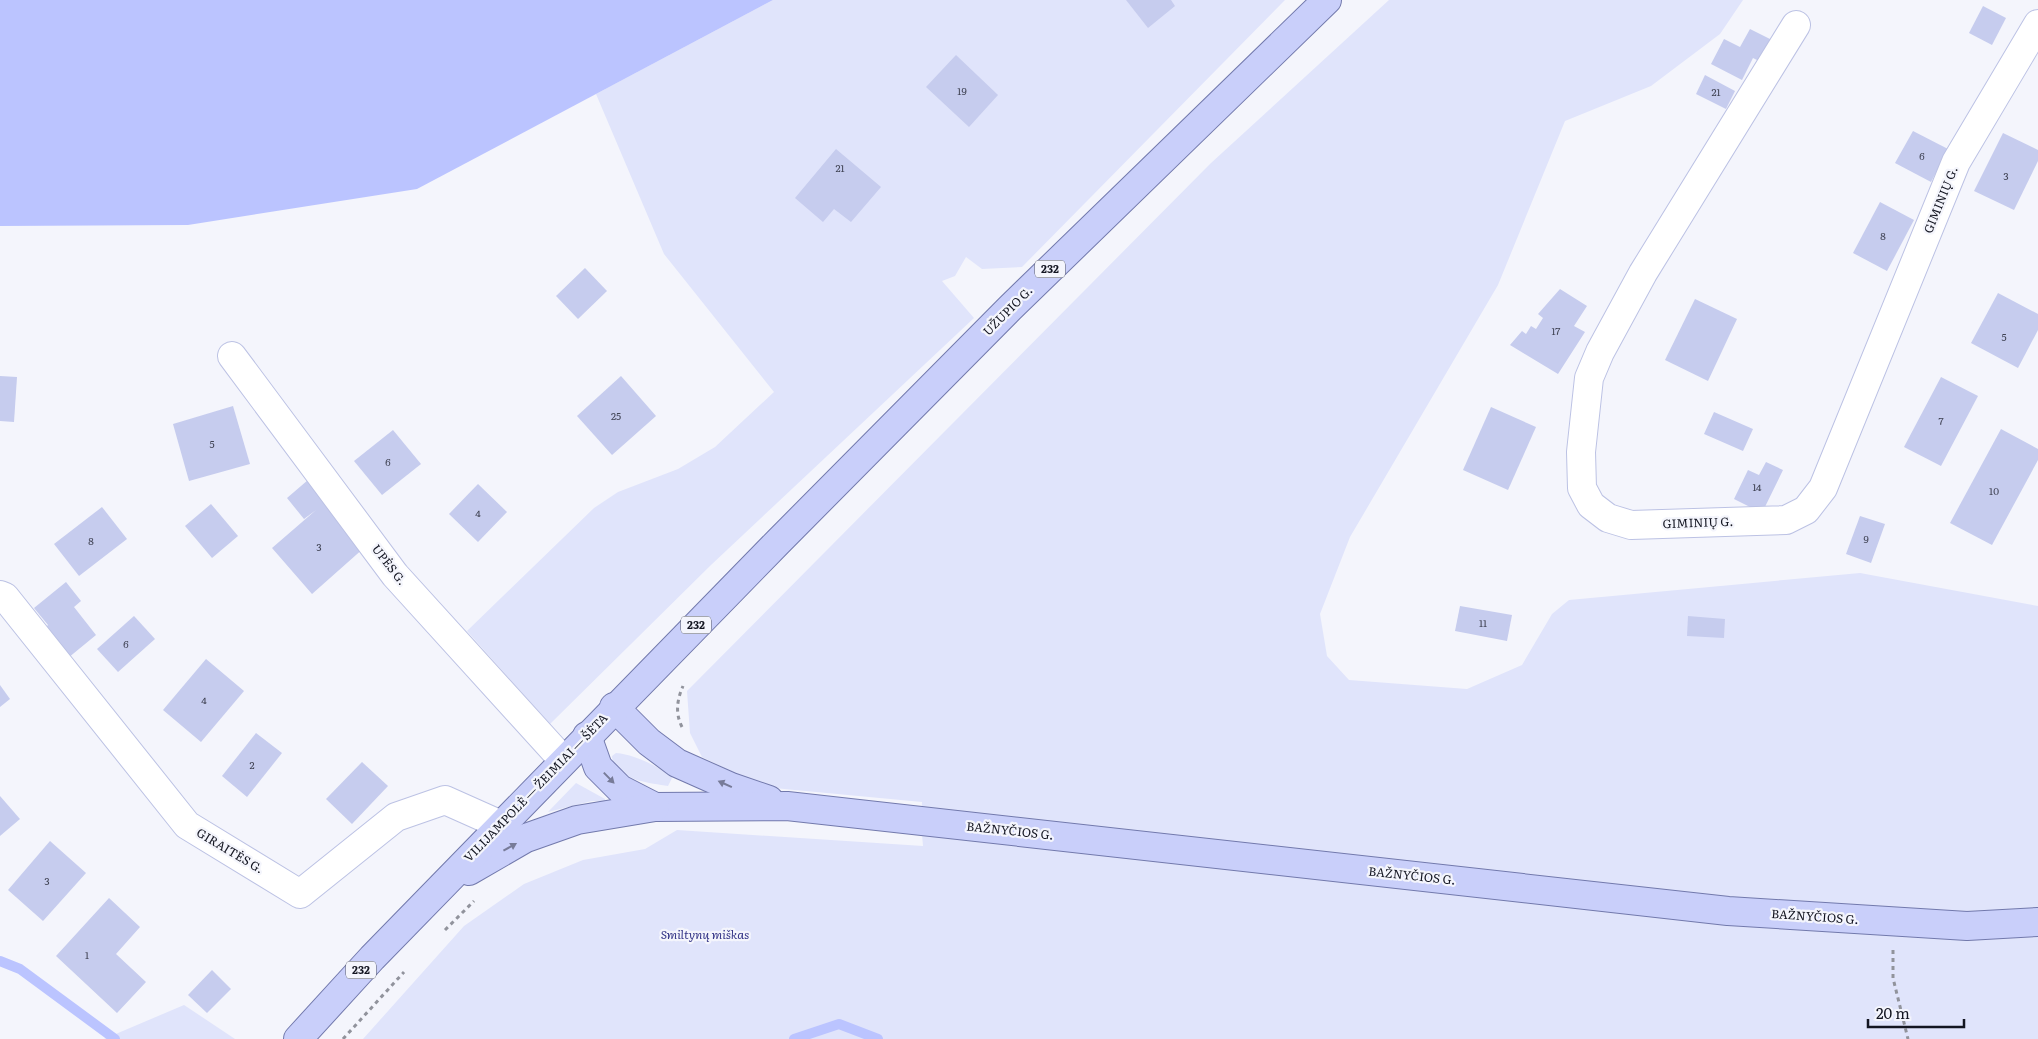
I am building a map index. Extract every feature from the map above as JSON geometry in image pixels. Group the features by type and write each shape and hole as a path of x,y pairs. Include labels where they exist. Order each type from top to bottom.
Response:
{"main road":[{"name":"UŽUPIO G.","path":"778,542 1010,308 1327,0"},
{"name":"VILIJAMPOLĖ — ŽEIMIAI — ŠĖTA","path":"298,1039 425,902 614,707 778,542"},
{"name":"BAŽNYČIOS G.","path":"614,707 649,742 677,762 731,787 787,806"},
{"name":"BAŽNYČIOS G.","path":"587,736 598,767 620,789 655,807 787,806 1728,911 1967,926 2038,922"},
{"path":"425,902 482,863 526,838 577,820 655,807"}],"street":[{"name":"GIMINIŲ G.","path":"1796,25 1643,273 1600,352 1590,378 1581,452 1582,488 1591,505 1608,518 1631,525 1786,520 1806,510 1823,488 1956,162 2038,24"},
{"name":"UPĖS G.","path":"232,356 395,575 563,760"},
{"name":"GIRAITĖS G.","path":"0,595 5,597 187,825 300,894 396,817 445,800 501,825"}],"path":[{"path":"685,766 688,739 679,722 677,703 682,686 689,679"},
{"path":"439,937 479,896"},
{"path":"1893,922 1893,978 1908,1039"},
{"path":"343,1039 405,971"}],"green space":[{"path":"773,0 1285,0 1022,267 982,269 966,257 955,276 942,281 974,318 711,565 550,724 467,631 594,508 618,492 678,469 715,447 774,392 664,254 596,94"},
{"name":"Smiltynų miškas","path":"1389,0 1743,0 1720,34 1651,86 1565,121 1498,285 1350,537 1320,614 1327,656 1349,680 1467,689 1522,665 1552,614 1569,600 1860,573 2038,606 2038,1039 363,1039 464,926 524,884 583,860 645,849 677,830 923,846 922,802 763,787 702,757 690,733 687,691 1211,163"},
{"path":"616,753 639,759 673,776 668,786 643,782 625,775 614,764 612,756"},
{"path":"576,783 605,799 605,801 592,801 548,812"},
{"path":"184,1005 235,1039 104,1039"}],"water":[{"path":"0,0 773,0 417,189 188,225 0,226"}],"building":[{"path":"1126,0 1171,0 1175,6 1148,28"},
{"path":"1983,6 2006,18 1992,45 1969,33"},
{"path":"1750,29 1772,40 1761,62 1753,58 1742,80 1711,64 1724,39 1740,47"},
{"path":"956,55 998,95 969,127 926,87"},
{"path":"1705,75 1735,91 1726,109 1696,94"},
{"path":"1913,131 1948,149 1931,182 1895,163"},
{"path":"2003,133 2038,150 2038,161 2014,210 1974,191"},
{"path":"836,149 881,187 851,222 834,209 823,222 795,198"},
{"path":"1880,202 1914,220 1887,271 1853,253"},
{"path":"585,268 607,291 578,319 556,296"},
{"path":"1560,289 1587,306 1574,326 1585,332 1558,374 1510,345 1522,331 1526,334 1531,326 1536,329 1543,318 1538,314"},
{"path":"1998,293 2038,314 2038,330 2018,368 1971,343"},
{"path":"1695,299 1737,319 1708,381 1665,360"},
{"path":"0,376 17,377 14,422 0,421"},
{"path":"621,376 656,416 612,455 577,416"},
{"path":"1941,377 1978,396 1941,466 1904,447"},
{"path":"233,406 250,464 189,481 173,424"},
{"path":"1491,407 1536,427 1508,490 1463,470"},
{"path":"1714,412 1753,429 1743,451 1704,434"},
{"path":"2001,429 2038,449 2038,460 1992,545 1950,523"},
{"path":"393,430 421,464 382,495 354,461"},
{"path":"1766,462 1783,470 1762,513 1734,499 1748,470 1759,475"},
{"path":"308,480 365,547 312,594 272,548 316,510 304,519 287,498"},
{"path":"478,484 507,512 478,542 449,514"},
{"path":"211,504 238,536 212,558 185,526"},
{"path":"102,507 127,539 79,576 54,544"},
{"path":"1860,516 1885,524 1871,563 1846,554"},
{"path":"66,582 81,601 74,607 96,635 68,658 44,629 48,625 34,608"},
{"path":"1460,606 1512,615 1507,641 1455,631"},
{"path":"134,616 155,639 118,672 97,649"},
{"path":"1688,616 1725,619 1724,638 1687,636"},
{"path":"206,659 244,691 201,742 163,710"},
{"path":"0,685 10,699 0,707"},
{"path":"256,733 282,753 247,797 222,776"},
{"path":"362,762 388,786 352,824 326,799"},
{"path":"0,796 20,819 0,836"},
{"path":"50,841 86,873 43,921 8,890"},
{"path":"109,898 140,927 116,954 146,982 117,1013 56,956"},
{"path":"212,970 231,989 207,1013 188,995"}],"waterway":[{"path":"0,961 20,969 115,1039"},
{"path":"794,1039 839,1024 878,1039"}]}
